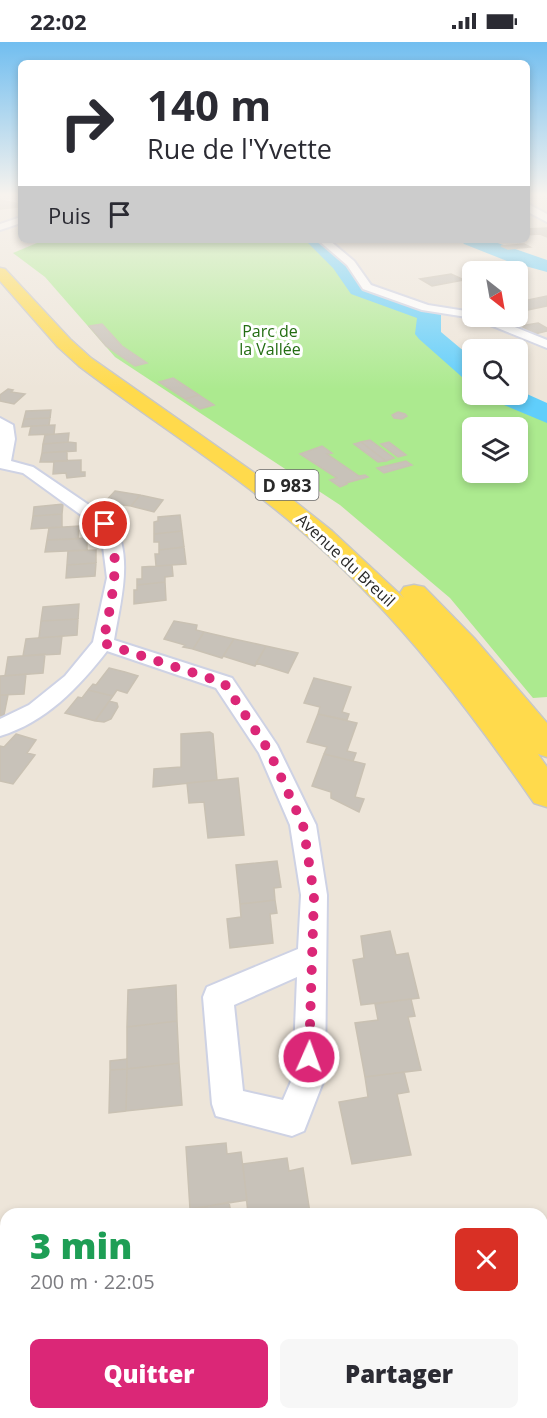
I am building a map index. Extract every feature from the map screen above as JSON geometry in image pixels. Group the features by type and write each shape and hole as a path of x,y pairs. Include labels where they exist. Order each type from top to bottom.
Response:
{"main road":[{"name":"D 983","path":"5,260 67,327 98,355 292,489 386,566 464,645 547,745"},
{"name":"Avenue du Breuil","path":"0,272 64,343 85,362 260,486 353,564 450,666 547,793"}],"street":[{"path":"348,260 367,287 426,308 462,313"},
{"path":"504,327 547,344"},
{"path":"0,422 6,425 8,439 1,463 28,470 105,524 110,531 116,578 103,643 72,681 46,703 37,710 0,728"},
{"path":"103,643 224,683 269,751 303,825 314,895 309,1077 292,1119 228,1104 218,998 312,957"}],"green space":[{"name":"Parc de la Vallée","path":"23,260 332,260 365,293 422,318 424,337 462,366 462,405 528,405 528,400 547,408 547,697 533,698 450,598 340,505 115,357 45,277"}],"building":[{"path":"451,274 462,280 432,286 420,279"},
{"path":"547,296 547,306 528,310 528,300"},
{"path":"538,323 547,328 547,331 535,334 523,327 528,327 528,325"},
{"path":"102,324 122,346 147,363 135,366 106,346 89,326"},
{"path":"173,378 199,395 185,399 159,382"},
{"path":"8,389 13,390 11,392 25,394 14,404 0,401 0,395"},
{"path":"199,395 214,405 200,409 185,399"},
{"path":"51,410 50,418 24,419 26,411"},
{"path":"398,412 407,416 402,419 394,418 392,415"},
{"path":"50,418 49,425 22,427 24,419"},
{"path":"55,425 54,434 29,435 31,426"},
{"path":"69,433 68,442 43,444 45,435"},
{"path":"370,440 394,458 386,461 361,442"},
{"path":"361,442 386,461 378,462 354,444"},
{"path":"389,442 406,455 398,457 381,444"},
{"path":"76,443 76,451 42,453 43,444"},
{"path":"322,446 332,453 327,454 359,476 368,477 340,487 330,480 337,478 300,454"},
{"path":"67,451 67,461 40,462 42,453"},
{"path":"81,460 81,472 85,472 85,476 67,478 66,473 53,474 54,461"},
{"path":"406,461 412,465 384,473 377,468"},
{"path":"115,491 140,495 131,506 104,503"},
{"path":"140,495 163,500 154,512 131,506"},
{"path":"63,504 62,514 33,516 34,507"},
{"path":"62,514 62,527 31,529 33,516"},
{"path":"180,515 182,531 154,534 154,522 158,521 158,517"},
{"path":"79,526 78,539 47,540 49,528"},
{"path":"182,531 184,547 159,550 159,542 154,542 154,534"},
{"path":"87,538 87,550 45,552 47,540"},
{"path":"184,547 186,564 156,566 155,554 159,554 159,550"},
{"path":"96,550 96,563 67,565 68,551"},
{"path":"96,563 95,576 66,578 67,565"},
{"path":"172,565 173,576 165,577 165,582 137,585 137,579 142,579 142,567"},
{"path":"165,582 166,600 134,604 134,590 137,590 137,585"},
{"path":"79,604 78,619 41,621 43,607"},
{"path":"78,619 77,635 39,638 41,621"},
{"path":"174,621 197,625 196,630 204,632 193,649 164,639"},
{"path":"204,632 234,639 222,658 193,649"},
{"path":"62,636 60,654 23,656 26,639"},
{"path":"234,639 266,646 255,666 223,656"},
{"path":"266,646 298,653 288,673 256,663"},
{"path":"45,654 43,673 5,676 8,657"},
{"path":"109,668 138,676 127,693 117,690 113,696 88,690 93,684 96,685"},
{"path":"26,674 24,694 0,695 0,676"},
{"path":"314,678 351,687 342,712 349,714 347,720 318,714 320,707 304,703"},
{"path":"88,690 113,696 95,721 65,713 78,697 82,698"},
{"path":"0,695 8,695 4,715 0,716"},
{"path":"109,701 117,703 118,707 111,719 104,722 95,721"},
{"path":"318,714 357,723 347,751 356,753 353,761 324,754 327,747 307,742"},
{"path":"210,732 213,734 217,780 153,787 154,769 181,767 181,734"},
{"path":"16,734 36,740 27,753 35,755 13,784 0,781 0,746 4,747"},
{"path":"324,754 365,764 355,797 364,799 359,812 331,798 331,792 312,786"},
{"path":"238,778 244,835 208,838 204,802 189,803 187,783"},
{"path":"277,861 281,887 274,888 275,900 240,904 236,865"},
{"path":"275,900 277,913 270,914 273,943 230,948 227,919 241,917 240,904"},
{"path":"390,931 396,955 408,953 419,998 361,1005 353,960 364,958 361,936"},
{"path":"176,985 177,1021 127,1027 128,990"},
{"path":"411,999 415,1016 408,1017 421,1070 365,1077 355,1023 378,1020 375,1004"},
{"path":"177,1021 179,1063 127,1069 127,1027"},
{"path":"127,1059 127,1069 110,1070 110,1061"},
{"path":"179,1063 182,1105 126,1111 127,1069"},
{"path":"127,1069 126,1111 109,1113 110,1070"},
{"path":"404,1072 409,1092 397,1094 411,1155 352,1164 339,1102 368,1097 365,1077"},
{"path":"226,1143 227,1154 241,1152 247,1200 190,1208 186,1147"},
{"path":"287,1158 289,1171 303,1168 309,1208 247,1208 243,1164"},
{"path":"229,1202 230,1208 200,1208"}],"waterway":[{"path":"336,260 359,289 429,314 428,334 462,363"},
{"path":"526,260 547,266"},
{"path":"527,405 547,414"}],"route":[{"path":"105,524 110,531 116,578 103,643 224,683 269,751 303,825 314,895 309,1057"}]}
